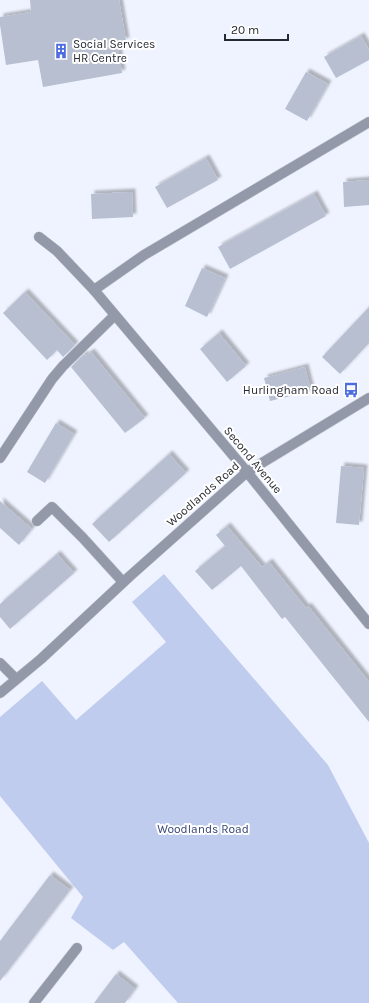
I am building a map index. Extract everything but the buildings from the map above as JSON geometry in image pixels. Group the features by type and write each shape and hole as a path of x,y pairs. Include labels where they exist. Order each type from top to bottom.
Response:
{"street":[{"path":"94,290 144,254 369,122"},
{"name":"Second Avenue","path":"39,237 57,250 94,290 114,316 247,472 369,624"},
{"path":"0,458 52,379 63,366 114,316"},
{"name":"Woodlands Road","path":"0,693 41,659 123,582 247,472 369,398"},
{"path":"37,521 52,507 83,538 123,582"},
{"path":"0,663 16,679"},
{"path":"34,1003 77,948"}],"green space":[{"name":"Woodlands Road","path":"164,574 328,765 369,843 369,1003 178,1003 124,942 113,950 71,918 83,897 0,796 0,717 42,681 76,720 166,642 132,602"}],"place":[{"name":"Social Services HR Centre","path":"61,51"},
{"name":"Hurlingham Road","path":"351,390"}]}
